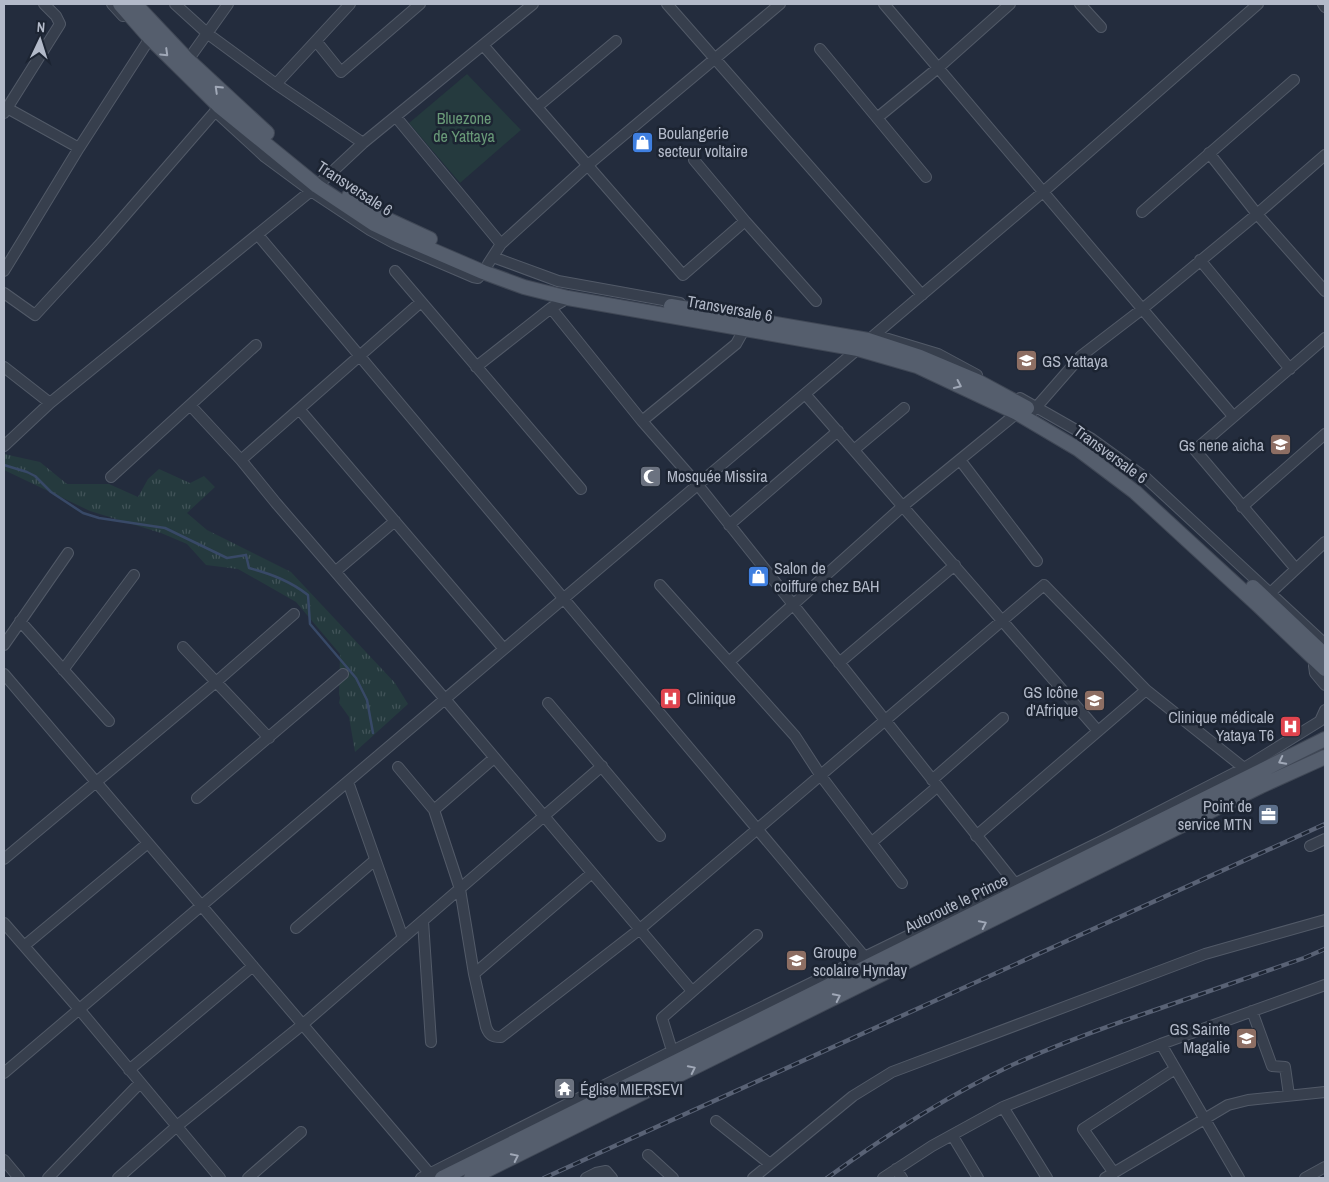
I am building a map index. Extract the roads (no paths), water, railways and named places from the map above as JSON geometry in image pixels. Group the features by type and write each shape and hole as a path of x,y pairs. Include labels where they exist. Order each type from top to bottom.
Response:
{"main road":[{"name":"Transversale 6","path":"120,4 148,41 217,108 318,186 396,239 488,264 524,287 568,298 745,328 867,341 1017,413 1078,449 1135,492 1323,656"},
{"name":"Transversale 6","path":"135,4 188,60 278,144 318,186 417,234 529,279 572,290 867,341 920,357 977,381 1035,409 1083,442 1141,486 1268,596 1323,656"},
{"name":"Autoroute le Prince","path":"431,1177 1249,772 1325,739"},
{"name":"Autoroute le Prince","path":"471,1178 1244,795 1325,757"}],"street":[{"path":"44,4 56,16 60,24 5,111 78,148"},
{"path":"4,271 78,148 148,41 112,4"},
{"path":"175,4 208,34 276,84 363,143"},
{"path":"188,60 228,4"},
{"path":"276,84 350,4"},
{"path":"316,41 341,72 420,4"},
{"path":"4,446 50,403 318,186 363,143 533,4"},
{"path":"667,4 922,295"},
{"path":"488,264 501,244 588,164 780,4"},
{"path":"884,4 1141,310 1233,416"},
{"path":"877,118 938,68 1010,4"},
{"path":"1080,4 1101,27"},
{"path":"4,1073 1043,192 1258,4"},
{"path":"537,107 616,42"},
{"path":"483,45 683,275 745,221"},
{"path":"820,49 926,177"},
{"path":"1142,212 1294,80"},
{"path":"4,293 35,314 102,242 217,108"},
{"path":"396,117 501,244"},
{"path":"1209,153 1257,214 1325,291"},
{"path":"1035,409 1081,356 1141,310 1325,155"},
{"path":"694,160 816,302"},
{"path":"258,235 868,961"},
{"path":"1200,260 1290,369"},
{"path":"395,271 581,489"},
{"path":"476,366 551,308 568,298"},
{"path":"241,460 421,302"},
{"path":"551,308 642,421 698,485 1017,887"},
{"path":"642,421 736,344 745,328"},
{"path":"1296,570 1196,450 1325,338"},
{"path":"111,477 256,345"},
{"path":"4,367 50,403"},
{"path":"805,394 1098,731"},
{"path":"190,405 241,460 692,991"},
{"path":"854,449 904,408"},
{"path":"299,409 504,649"},
{"path":"729,662 903,506 1017,413"},
{"path":"729,525 838,431"},
{"path":"1242,507 1325,434"},
{"path":"960,460 1037,561"},
{"path":"336,571 395,521"},
{"path":"1268,596 1325,542"},
{"path":"4,645 68,553"},
{"path":"840,663 955,566"},
{"path":"63,670 134,575"},
{"path":"660,585 794,736 821,776 902,883"},
{"path":"398,767 434,810 460,889 474,974 486,1027 489,1034 494,1037 501,1037 640,929 1044,585 1146,690 1249,772 1320,721 1325,710"},
{"path":"4,859 97,783 294,614"},
{"path":"20,621 109,721"},
{"path":"183,647 269,738"},
{"path":"1323,656 1314,666 1315,673 1325,685"},
{"path":"4,674 431,1177"},
{"path":"197,798 342,674"},
{"path":"976,836 1146,690"},
{"path":"548,703 660,836"},
{"path":"872,842 1003,718"},
{"path":"434,810 494,758"},
{"path":"118,1178 177,1126 302,1025 602,766"},
{"path":"348,782 403,938"},
{"path":"1310,846 1325,839"},
{"path":"24,946 148,843"},
{"path":"296,928 375,860"},
{"path":"474,974 592,873"},
{"path":"752,1178 854,1096 892,1072 1205,954 1325,920"},
{"path":"423,921 431,1042"},
{"path":"4,923 79,1009 220,1178"},
{"path":"674,1057 662,1018 757,936"},
{"path":"129,1070 253,966"},
{"path":"883,1178 952,1135 1003,1107 1161,1044 1325,985"},
{"path":"1252,1011 1272,1066 1285,1067 1289,1095"},
{"path":"1161,1044 1239,1178"},
{"path":"1114,1172 1083,1129 1175,1069"},
{"path":"48,1178 140,1083"},
{"path":"1105,1178 1228,1105 1248,1100 1325,1092"},
{"path":"1003,1107 1047,1178"},
{"path":"716,1121 770,1164"},
{"path":"248,1178 301,1132"},
{"path":"952,1135 978,1178"},
{"path":"648,1155 673,1178"},
{"path":"4,1160 19,1178"},
{"path":"1306,1178 1325,1167"},
{"path":"896,1169 902,1178"},
{"path":"586,1178 602,1171 606,1171 612,1178"}],"waterway":[{"path":"4,465 35,476 51,492 83,513 99,518 165,528 227,558 246,555 249,568 280,578 308,595 310,624 356,678 367,700 373,733"}],"railway":[{"path":"544,1178 1325,824"},
{"path":"827,1178 916,1118 1010,1066 1102,1029 1325,949"}],"place":[{"name":"Boulangerie secteur voltaire","path":"642,142"},
{"name":"GS Yattaya","path":"1026,361"},
{"name":"Gs nene aicha","path":"1280,445"},
{"name":"Mosquée Missira","path":"651,476"},
{"name":"Salon de coiffure chez BAH","path":"758,577"},
{"name":"Clinique","path":"671,698"},
{"name":"GS Icône d'Afrique","path":"1094,701"},
{"name":"Clinique médicale Yataya T6","path":"1290,726"},
{"name":"Point de service MTN","path":"1268,815"},
{"name":"Groupe scolaire Hynday","path":"797,961"},
{"name":"GS Sainte Magalie","path":"1246,1038"},
{"name":"Église MIERSEVI","path":"564,1089"}],"park label":[{"name":"Bluezone de Yattaya","path":"464,127"}]}
